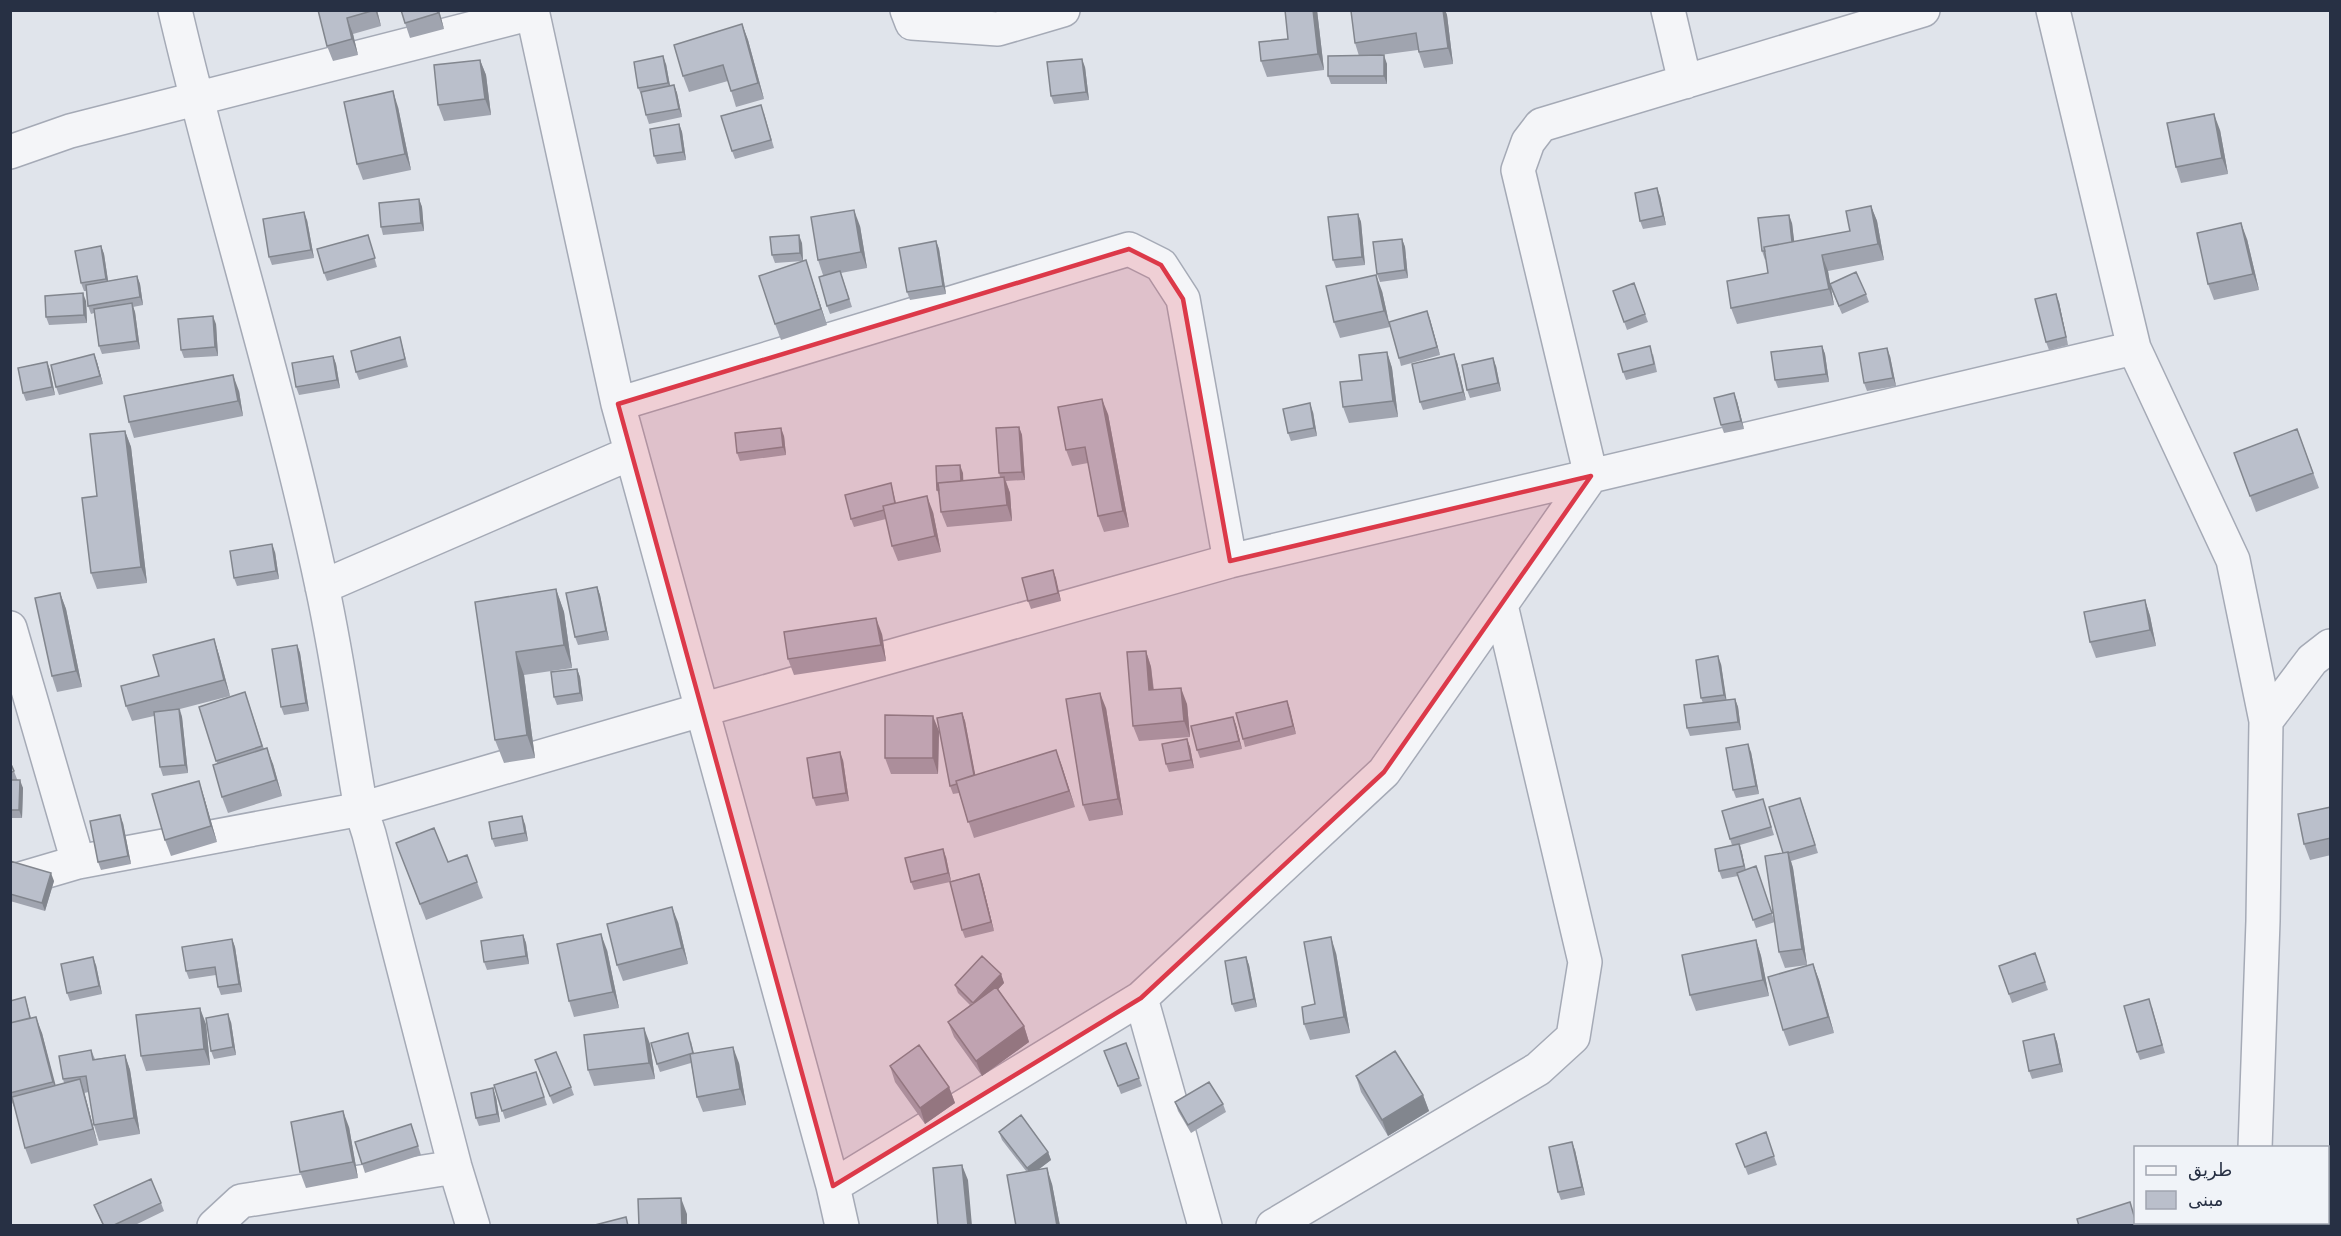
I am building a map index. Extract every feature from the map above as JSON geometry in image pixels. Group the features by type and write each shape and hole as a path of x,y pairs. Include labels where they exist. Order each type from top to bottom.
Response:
{"street":[{"path":"175,10 195,98 285,429 322,587 361,809 455,1167 473,1226"},
{"path":"907,10 912,22 998,29 1063,10"},
{"path":"1668,10 1685,82"},
{"path":"833,1186 1141,998 1384,772 1591,476 1518,170 1528,142 1541,125 1923,10"},
{"path":"2053,10 2134,348 2233,560 2266,721 2263,921 2255,1146"},
{"path":"10,152 70,131 532,12 618,404 833,1186 842,1226"},
{"path":"618,404 1129,249 1161,265 1183,299 1230,561"},
{"path":"10,882 78,862 361,809 701,710 1230,561 2134,348"},
{"path":"322,587 631,453"},
{"path":"1273,1226 1538,1069 1573,1036 1585,963 1501,605"},
{"path":"10,628 78,862"},
{"path":"2266,721 2312,660 2331,646"},
{"path":"1141,998 1205,1226"},
{"path":"214,1226 242,1201 455,1167"}],"highlighted area":[{"path":"1129,249 1161,265 1183,299 1230,561 1591,476 1384,772 1141,998 833,1186 618,404"}],"building":[{"path":"318,10 375,10 347,18 352,39 327,46"},
{"path":"401,10 437,10 438,13 405,23"},
{"path":"1285,10 1313,10 1318,54 1261,61 1259,42 1288,39"},
{"path":"1443,10 1448,48 1419,52 1416,33 1355,43 1351,11"},
{"path":"742,24 758,83 731,91 723,65 683,76 674,45"},
{"path":"1384,55 1384,76 1328,76 1328,56"},
{"path":"663,56 668,83 638,88 634,62"},
{"path":"1082,59 1086,92 1051,96 1047,62"},
{"path":"480,60 485,99 438,105 434,65"},
{"path":"674,85 679,109 646,115 641,92"},
{"path":"393,91 405,154 357,164 344,102"},
{"path":"761,105 771,140 732,151 721,116"},
{"path":"2214,114 2222,158 2176,167 2167,123"},
{"path":"679,124 683,152 654,156 650,129"},
{"path":"1657,188 1663,216 1640,221 1635,193"},
{"path":"419,199 421,223 381,227 379,203"},
{"path":"1871,206 1878,244 1822,255 1829,289 1731,308 1727,281 1768,273 1764,247 1850,231 1846,211"},
{"path":"854,210 861,252 818,260 811,217"},
{"path":"304,212 311,250 269,257 263,219"},
{"path":"1358,214 1362,257 1333,260 1328,217"},
{"path":"1789,215 1792,242 1764,247 1765,251 1762,251 1758,218"},
{"path":"2241,223 2253,274 2208,284 2197,233"},
{"path":"368,235 375,258 324,273 317,249"},
{"path":"799,235 800,253 772,255 770,237"},
{"path":"1402,239 1405,270 1377,274 1373,242"},
{"path":"936,241 943,286 907,292 899,248"},
{"path":"101,246 106,279 81,283 75,251"},
{"path":"806,260 821,309 775,324 759,276"},
{"path":"840,271 849,299 827,306 819,277"},
{"path":"1856,272 1866,294 1839,306 1830,284"},
{"path":"1376,275 1384,311 1334,322 1326,286"},
{"path":"137,276 140,297 88,306 86,285"},
{"path":"1634,283 1645,314 1624,322 1613,291"},
{"path":"83,293 84,315 46,317 45,296"},
{"path":"2056,294 2066,337 2046,342 2035,299"},
{"path":"132,303 137,341 99,346 94,309"},
{"path":"1427,311 1437,347 1399,358 1389,322"},
{"path":"213,316 215,347 181,350 178,319"},
{"path":"400,337 405,359 356,372 351,351"},
{"path":"1650,346 1654,364 1623,372 1618,354"},
{"path":"1822,346 1826,374 1775,380 1771,352"},
{"path":"1887,348 1893,378 1864,383 1859,353"},
{"path":"1387,352 1393,401 1343,407 1340,382 1362,380 1359,355"},
{"path":"94,354 100,376 56,387 51,365"},
{"path":"1454,354 1463,392 1420,402 1412,364"},
{"path":"333,356 337,380 296,387 292,363"},
{"path":"1493,358 1498,383 1467,390 1462,365"},
{"path":"47,362 52,387 23,393 18,368"},
{"path":"233,375 238,401 129,422 124,396"},
{"path":"1734,393 1741,421 1721,425 1714,398"},
{"path":"1102,399 1123,511 1098,516 1085,447 1066,450 1058,407"},
{"path":"1310,403 1314,428 1288,433 1283,409"},
{"path":"1019,427 1022,472 999,473 996,428"},
{"path":"781,428 783,447 737,453 735,433"},
{"path":"2297,429 2313,473 2250,496 2234,453"},
{"path":"125,431 141,567 91,573 82,498 97,496 90,434"},
{"path":"960,465 961,481 938,483 939,490 937,490 936,466"},
{"path":"1004,477 1007,505 941,512 938,483"},
{"path":"891,483 895,503 883,506 884,510 851,519 845,495"},
{"path":"927,496 935,536 892,546 883,506"},
{"path":"272,544 276,571 234,578 230,551"},
{"path":"1053,570 1058,593 1028,601 1022,578"},
{"path":"597,587 606,631 575,637 566,593"},
{"path":"556,589 564,645 516,652 527,735 495,740 475,602"},
{"path":"60,593 76,671 52,676 35,598"},
{"path":"2145,600 2150,630 2090,642 2084,612"},
{"path":"876,618 881,645 788,659 784,632"},
{"path":"214,639 224,680 126,706 121,686 159,676 153,655"},
{"path":"297,645 306,703 281,707 272,649"},
{"path":"1146,651 1149,690 1181,688 1184,721 1133,726 1127,652"},
{"path":"1718,656 1724,695 1701,698 1696,660"},
{"path":"577,669 580,693 554,697 551,672"},
{"path":"245,692 262,746 216,761 199,707"},
{"path":"1100,693 1118,799 1083,805 1066,699"},
{"path":"1735,699 1738,722 1687,728 1684,705"},
{"path":"1287,701 1293,726 1243,739 1236,713"},
{"path":"179,709 185,765 160,767 154,712"},
{"path":"962,713 974,775 956,781 957,784 950,786 937,718"},
{"path":"885,715 933,716 933,758 885,758"},
{"path":"1233,717 1239,741 1197,750 1191,726"},
{"path":"1187,739 1191,760 1166,764 1162,744"},
{"path":"1748,744 1756,786 1733,790 1726,748"},
{"path":"267,748 276,780 222,797 213,765"},
{"path":"1056,750 1069,791 968,822 956,781"},
{"path":"840,752 846,793 813,798 807,758"},
{"path":"10,780 20,780 19,810 10,810"},
{"path":"199,781 211,826 165,840 152,794"},
{"path":"1800,798 1815,845 1783,853 1769,807"},
{"path":"1763,799 1771,827 1730,839 1722,811"},
{"path":"2331,807 2331,838 2304,844 2298,814"},
{"path":"120,815 128,856 98,862 90,821"},
{"path":"522,816 525,833 492,839 489,822"},
{"path":"434,828 448,862 467,855 477,882 420,904 396,843"},
{"path":"1739,844 1744,866 1719,871 1715,849"},
{"path":"943,849 948,873 911,882 905,858"},
{"path":"1788,852 1802,949 1779,952 1765,856"},
{"path":"10,861 51,873 42,903 10,894"},
{"path":"1756,866 1772,913 1753,920 1737,873"},
{"path":"979,874 991,922 962,930 950,882"},
{"path":"672,907 682,948 617,965 607,924"},
{"path":"601,934 613,992 569,1001 557,944"},
{"path":"523,935 526,956 484,962 481,941"},
{"path":"1331,937 1344,1017 1304,1024 1302,1007 1315,1004 1304,942"},
{"path":"232,939 239,984 218,987 215,967 186,971 182,947"},
{"path":"1756,940 1763,980 1690,995 1682,955"},
{"path":"2035,953 2045,982 2009,994 1999,966"},
{"path":"982,956 1001,974 973,1003 955,985"},
{"path":"93,957 99,986 67,993 61,964"},
{"path":"1246,957 1254,999 1232,1004 1225,961"},
{"path":"1813,964 1828,1017 1783,1030 1768,977"},
{"path":"996,987 1024,1026 976,1061 948,1022"},
{"path":"25,997 30,1018 10,1023 10,1001"},
{"path":"2149,999 2162,1045 2137,1052 2124,1006"},
{"path":"200,1008 204,1049 141,1056 136,1015"},
{"path":"228,1014 233,1047 211,1051 206,1018"},
{"path":"36,1017 53,1082 10,1093 10,1023"},
{"path":"644,1028 649,1063 588,1070 584,1035"},
{"path":"688,1033 693,1053 657,1064 651,1043"},
{"path":"2054,1034 2060,1064 2029,1071 2023,1041"},
{"path":"1126,1043 1139,1078 1118,1086 1104,1051"},
{"path":"919,1045 949,1087 920,1108 890,1066"},
{"path":"733,1047 740,1089 697,1097 690,1054"},
{"path":"91,1050 93,1060 125,1055 134,1118 94,1125 86,1076 63,1079 59,1056"},
{"path":"1395,1051 1423,1095 1382,1120 1356,1076"},
{"path":"556,1052 571,1087 550,1096 535,1060"},
{"path":"536,1072 544,1097 502,1111 494,1085"},
{"path":"80,1079 93,1129 25,1148 12,1097"},
{"path":"1209,1082 1223,1104 1188,1125 1175,1102"},
{"path":"493,1088 497,1114 476,1118 471,1093"},
{"path":"343,1111 353,1162 300,1172 291,1122"},
{"path":"1021,1115 1048,1152 1027,1168 999,1132"},
{"path":"411,1124 418,1146 362,1164 355,1142"},
{"path":"1766,1132 1774,1156 1745,1167 1736,1144"},
{"path":"1572,1142 1582,1187 1558,1192 1549,1147"},
{"path":"962,1165 968,1226 938,1226 933,1168"},
{"path":"1047,1168 1057,1226 1016,1226 1007,1175"},
{"path":"151,1179 161,1203 112,1226 104,1226 94,1205"},
{"path":"681,1198 682,1226 639,1226 638,1199"},
{"path":"2130,1202 2134,1224 2137,1226 2079,1226 2077,1219"},
{"path":"626,1217 628,1226 591,1226"}]}
